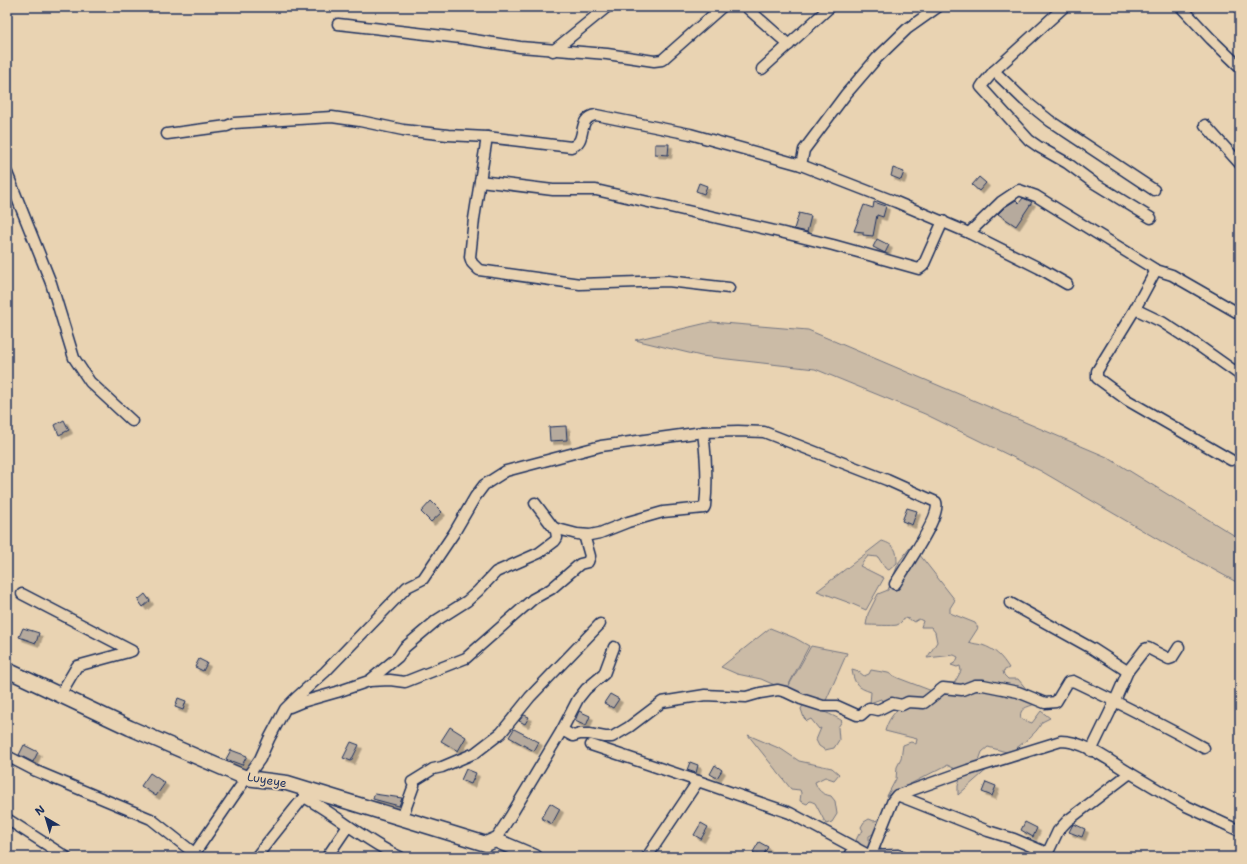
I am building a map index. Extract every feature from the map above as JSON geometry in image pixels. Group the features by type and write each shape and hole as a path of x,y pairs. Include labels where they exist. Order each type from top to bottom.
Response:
{"street":[{"path":"553,51 607,7"},
{"path":"338,24 461,38 553,51 607,54 654,61 662,60 722,7"},
{"path":"746,7 789,45"},
{"path":"762,69 830,7"},
{"path":"801,165 804,150 846,94 877,58 907,29 938,7"},
{"path":"1064,7 994,71 981,88 1029,140 1039,148 1068,163 1094,184 1151,218"},
{"path":"1181,7 1240,67"},
{"path":"994,71 1024,100 1050,121 1154,190"},
{"path":"167,134 227,126 234,123 332,117 403,130 448,135 487,137 571,147 576,145 579,141 585,119 596,115 690,134 801,165 943,221 1039,268 1067,284"},
{"path":"1205,125 1240,164"},
{"path":"487,137 474,219 470,257 472,263 479,270 580,284 668,281 729,288"},
{"path":"7,173 51,283 74,358 87,379 132,421"},
{"path":"480,180 553,190 596,190 784,233 919,269 923,266 943,221"},
{"path":"969,233 1001,202 1019,190 1036,196 1156,270 1172,275 1240,314"},
{"path":"1156,270 1135,309 1097,371 1097,378 1127,400 1231,460"},
{"path":"1135,309 1168,326 1240,375"},
{"path":"554,528 590,535 662,512 704,508 707,492 706,452 703,432"},
{"path":"7,756 36,771 150,819 196,856 246,778 260,760 285,709 325,672 407,587 423,579 484,485 504,472 601,446 703,432 764,432 887,480 936,502 938,508 923,540 895,584"},
{"path":"369,681 398,657 404,648 431,625 467,602 496,572 542,551 555,541 557,538 557,533 535,503"},
{"path":"285,709 302,702 369,681 390,680 405,682 466,658 533,599 551,589 580,564 588,562 590,556 584,534"},
{"path":"22,594 132,651 78,666 60,695"},
{"path":"1010,603 1093,649 1128,671"},
{"path":"402,818 414,785 412,782 433,769 442,767 475,753 501,733 530,696 600,624"},
{"path":"495,840 562,730 578,699 586,689 604,674 614,647"},
{"path":"1091,751 1128,671 1145,649 1148,648 1169,659 1172,658 1179,647"},
{"name":"Luyeye","path":"7,670 130,728 246,778 287,783 307,794 402,818 486,844 495,840 535,857"},
{"path":"562,730 573,736 589,734 612,737 629,727 662,702 705,695 746,697 778,690 823,706 837,706 857,716 861,715 869,708 878,710 892,703 902,705 908,702 924,703 942,688 962,690 975,685 983,685 1018,692 1045,703 1051,703 1056,702 1068,682 1073,681 1115,701 1204,748"},
{"path":"870,857 896,796 975,767 1061,741 1074,743 1108,759 1130,774 1184,805 1240,831"},
{"path":"591,745 790,813 855,847 870,857 898,855 902,857"},
{"path":"898,795 1045,852 1049,850 1058,831 1067,821 1130,774"},
{"path":"647,857 698,781"},
{"path":"256,857 307,794 326,810 375,845 400,857"},
{"path":"7,819 66,857"},
{"path":"327,857 348,826"},
{"path":"849,857 855,847"}],"shaded area":[{"path":"711,322 808,330 1107,457 1240,539 1240,584 1159,540 1041,471 925,414 815,369 701,356 635,340"},
{"path":"882,541 890,544 896,551 897,563 889,570 885,568 878,557 868,556 860,566 884,578 866,610 817,591"},
{"path":"912,545 955,600 950,608 950,613 975,623 978,628 969,642 987,647 998,654 1009,668 1003,671 1004,675 1008,679 1018,679 1038,703 1025,708 1021,712 1021,719 1032,723 1041,711 1050,718 1042,722 1032,735 1010,753 988,747 982,752 978,763 990,767 958,795 958,786 962,772 947,765 887,796 896,779 897,767 901,759 903,745 911,742 916,744 917,739 885,731 895,712 901,707 883,705 881,699 870,703 871,692 857,685 852,670 859,672 864,676 869,674 871,670 888,673 932,691 951,689 961,671 960,666 957,667 951,665 956,662 958,657 954,655 927,658 937,642 935,632 931,627 921,627 923,621 919,619 914,622 904,618 897,625 866,625 868,614 878,594 888,590 899,562"},
{"path":"770,628 795,638 809,646 786,690 761,679 737,674 721,667"},
{"path":"811,646 847,653 824,705 787,689"},
{"path":"803,705 842,721 838,727 839,740 834,748 825,750 819,746 816,740 821,728 819,729 811,719 807,721 804,718 801,709"},
{"path":"748,735 781,749 799,761 832,768 839,774 834,780 825,777 815,782 821,792 831,796 835,801 837,814 832,822 826,824 815,803 810,801 807,804 800,801 800,790 791,789"},
{"path":"884,818 883,825 891,828 887,832 878,832 869,836 869,843 878,845 884,852 864,850 856,840 859,834 863,831 861,827 864,822 869,819 874,821"}],"building":[{"path":"655,144 669,144 668,155 655,154"},
{"path":"893,168 904,172 901,180 891,176"},
{"path":"979,177 986,183 979,191 972,185"},
{"path":"699,183 707,186 704,194 696,191"},
{"path":"1023,198 1032,202 1016,226 998,214 1005,207 1016,200 1019,203"},
{"path":"874,202 886,206 883,217 877,215 873,236 863,235 863,232 854,231 864,205 873,208"},
{"path":"799,213 811,216 807,232 794,229"},
{"path":"877,239 889,245 885,253 873,247"},
{"path":"64,420 69,430 59,435 55,425"},
{"path":"566,426 567,440 550,441 549,427"},
{"path":"431,501 442,512 431,522 421,512"},
{"path":"907,508 917,511 912,525 902,521"},
{"path":"145,594 150,601 143,607 138,600"},
{"path":"23,628 39,633 36,643 19,637"},
{"path":"199,659 207,663 203,671 195,667"},
{"path":"610,694 619,699 613,708 604,703"},
{"path":"178,698 186,701 183,710 175,707"},
{"path":"579,711 590,716 586,726 575,721"},
{"path":"524,715 529,717 525,724 519,721"},
{"path":"450,727 466,737 458,751 441,741"},
{"path":"514,729 539,742 534,751 509,737"},
{"path":"351,742 359,745 351,761 343,758"},
{"path":"24,745 38,752 33,762 19,755"},
{"path":"231,750 247,756 242,765 226,759"},
{"path":"690,762 698,765 696,773 687,770"},
{"path":"715,765 722,770 717,778 710,774"},
{"path":"466,769 476,773 471,784 461,780"},
{"path":"150,773 165,783 156,796 141,786"},
{"path":"986,782 996,786 992,796 982,792"},
{"path":"374,794 402,798 399,806 373,799"},
{"path":"550,803 560,809 552,824 541,818"},
{"path":"1025,822 1037,828 1033,837 1021,830"},
{"path":"701,823 708,827 701,839 694,835"},
{"path":"1074,824 1085,829 1082,837 1069,832"},
{"path":"759,842 768,847 762,857 753,852"}]}
